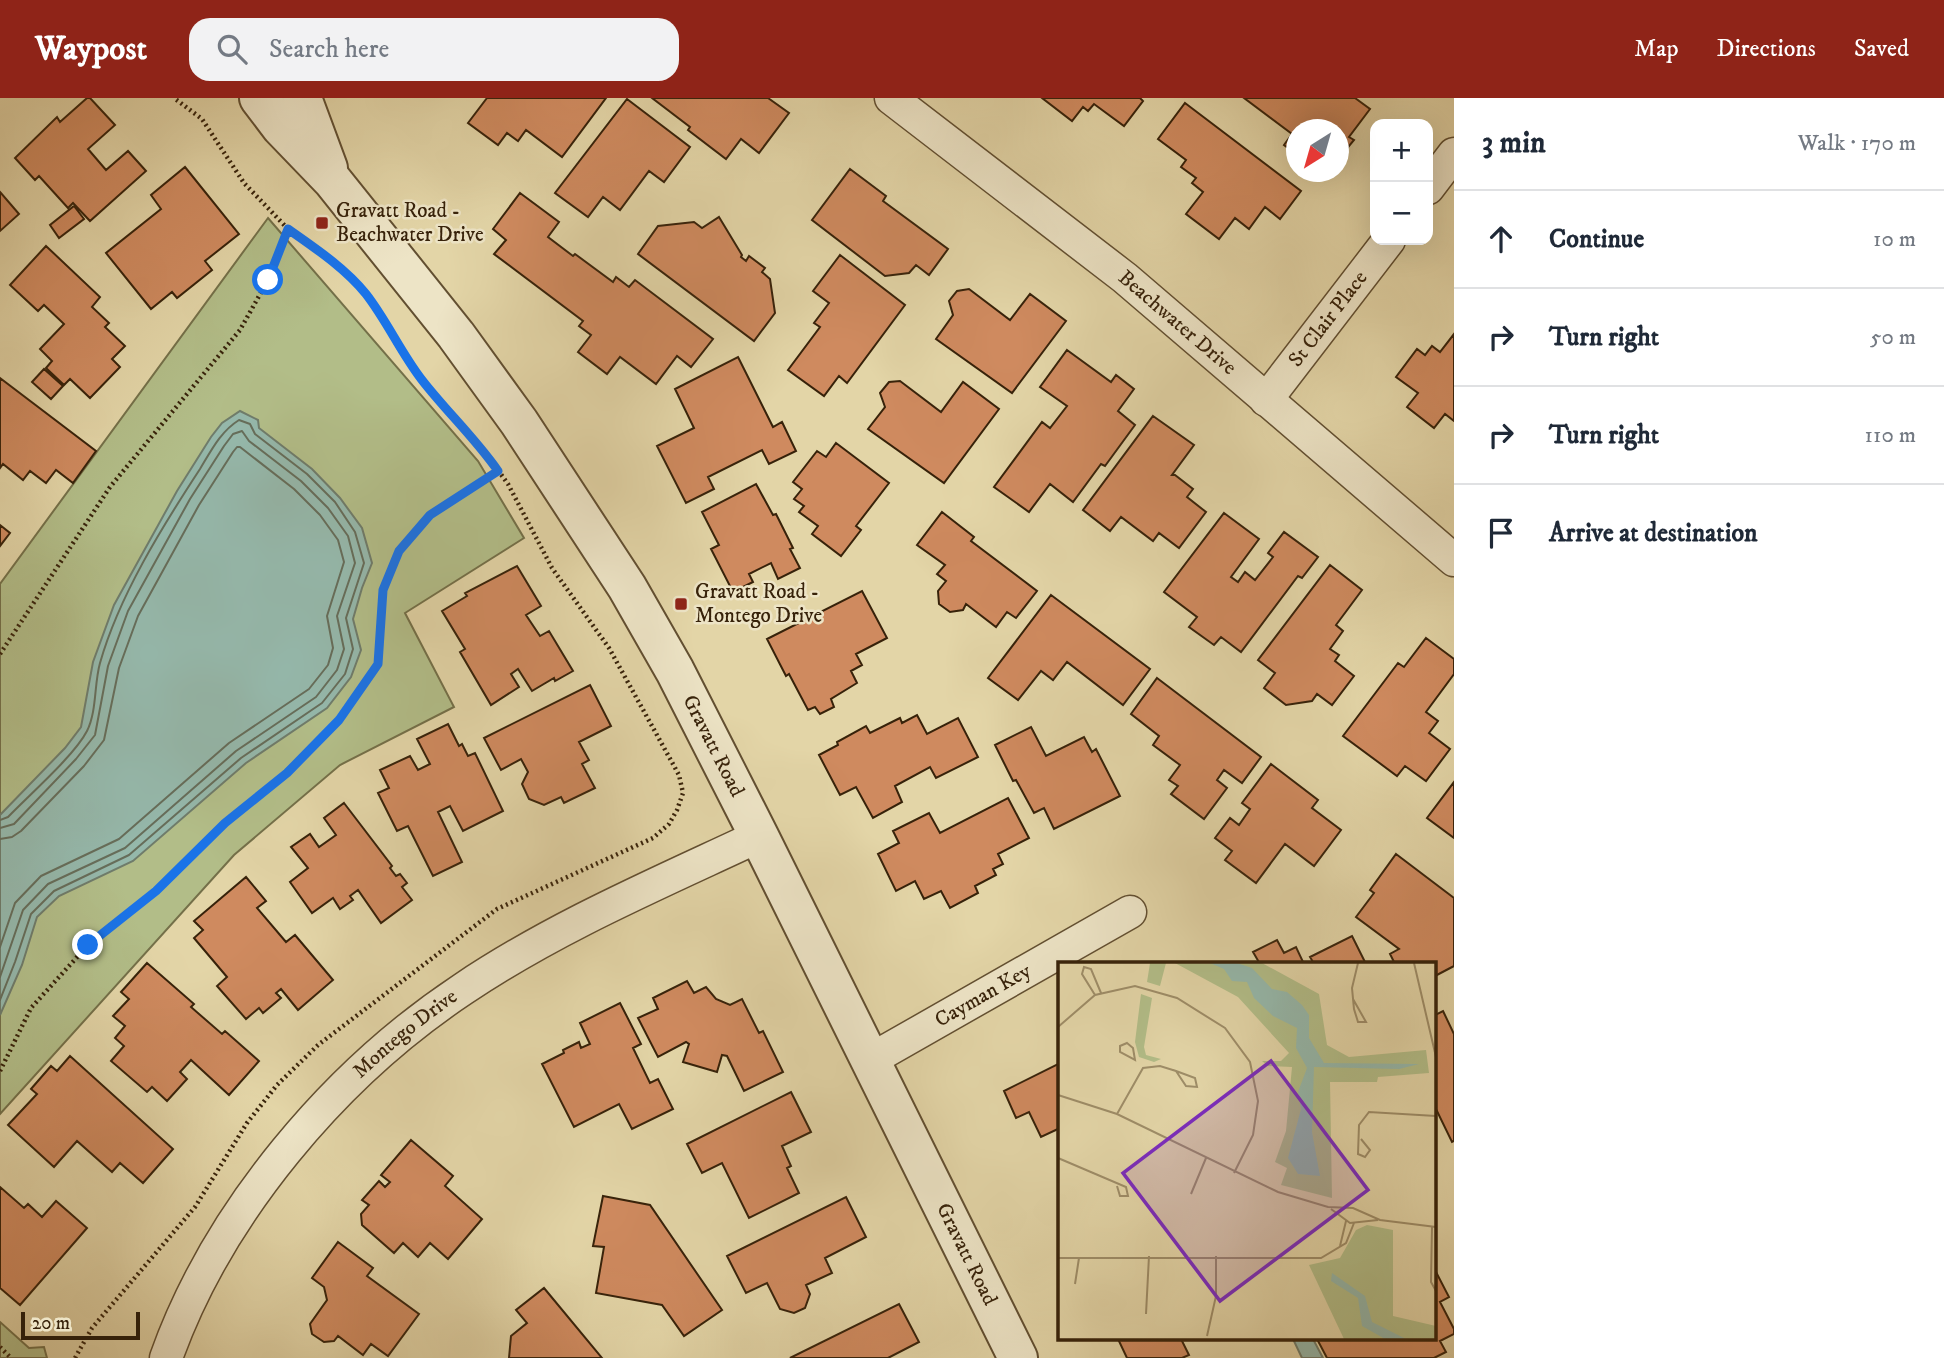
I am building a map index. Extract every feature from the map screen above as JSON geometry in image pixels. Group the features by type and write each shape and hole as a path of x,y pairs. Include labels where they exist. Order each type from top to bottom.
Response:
{"street":[{"name":"Gravatt Road","path":"259,98 281,127 332,180 456,335 519,422 627,587 675,671 759,836 1017,1358"},
{"name":"Gravatt Road","path":"302,98 332,180"},
{"name":"Beachwater Drive","path":"891,98 1125,278 1454,560"},
{"path":"1433,182 1454,154"},
{"name":"St Clair Place","path":"1266,401 1385,245"},
{"name":"Montego Drive","path":"166,1358 192,1298 217,1252 268,1172 329,1100 392,1042 463,988 581,919 759,836"},
{"name":"Cayman Key","path":"870,1060 1130,912"}],"path":[{"path":"75,1358 92,1328 195,1207 247,1123 269,1094 318,1045 497,909 653,838 669,824 683,793 679,775 609,648 552,568 508,484 484,451 422,380 399,349 365,293 345,272 288,229 226,160 202,119 174,98"},
{"path":"0,654 110,487 240,330 268,280 288,229"},
{"path":"0,1071 31,1008 88,945 156,891 225,823 287,773 339,720 378,664 383,590 399,551 430,515 498,471"},
{"path":"0,1347 11,1358"}],"green space":[{"path":"268,218 478,461 524,538 405,613 454,707 340,765 234,855 0,1114 0,584"},
{"path":"0,1322 29,1348 44,1347 47,1358 0,1358"}],"water":[{"path":"240,411 258,420 259,428 312,469 340,498 362,528 372,563 353,619 361,650 351,677 327,708 246,763 133,861 59,896 37,917 22,965 0,1015 0,815 65,748 81,727 93,662 114,605 177,491 211,437 222,423"},
{"path":"1293,1340 1314,1340 1323,1358 1302,1358"}],"building":[{"path":"87,98 115,125 88,149 106,170 128,151 146,171 90,221 73,203 68,208 39,176 35,180 15,158 57,117 60,122"},
{"path":"487,98 606,98 562,157 526,130 518,141 507,133 498,145 468,123"},
{"path":"652,98 768,98 789,113 759,153 741,139 726,159"},
{"path":"1042,98 1140,98 1143,101 1124,126 1094,104 1088,111 1083,107 1072,121"},
{"path":"1244,98 1355,98 1370,109 1349,137 1349,119 1286,119 1286,130"},
{"path":"627,99 690,147 664,182 649,171 620,210 603,197 588,217 555,193"},
{"path":"1185,103 1301,191 1280,219 1265,207 1249,229 1235,218 1219,239 1186,214 1203,192 1192,183 1196,178 1181,167 1186,160 1158,139"},
{"path":"185,167 239,234 205,261 212,270 177,298 172,292 151,309 106,253 161,209 151,195"},
{"path":"850,169 886,196 883,201 948,249 929,275 916,265 909,273 885,276 812,220"},
{"path":"0,192 19,214 0,231"},
{"path":"520,193 559,222 548,237 573,256 575,254 613,282 616,277 629,287 635,280 713,339 691,367 677,356 656,384 620,357 607,374 578,352 591,335 579,326 583,321 494,254 506,240 493,229"},
{"path":"74,206 84,219 59,238 50,225"},
{"path":"719,217 741,257 746,261 749,256 765,268 762,272 770,279 775,313 754,341 638,254 658,226 694,222 702,228"},
{"path":"46,246 100,297 92,307 109,323 105,327 125,346 112,359 120,367 90,398 70,379 64,385 46,368 52,361 40,349 64,324 44,305 38,311 10,285"},
{"path":"840,255 905,305 847,383 839,376 824,396 788,370 820,327 814,323 829,303 813,291"},
{"path":"969,289 1010,320 1030,294 1066,321 1012,393 936,339 953,315 949,301 957,291"},
{"path":"1454,334 1454,421 1445,414 1434,428 1407,407 1418,393 1396,377 1417,349 1425,355 1432,346 1440,352"},
{"path":"1067,350 1111,382 1116,375 1134,389 1118,411 1135,425 1105,466 1101,464 1073,502 1050,484 1029,512 994,487 1042,422 1050,428 1067,406 1040,387"},
{"path":"738,357 773,427 782,422 796,451 769,464 762,450 708,477 714,489 686,503 657,446 694,428 675,389"},
{"path":"44,369 63,386 51,399 32,382"},
{"path":"0,378 96,451 73,483 56,470 46,483 30,471 23,480 3,464 0,468"},
{"path":"900,381 941,412 963,382 999,409 944,483 868,429 885,407 880,393 889,382"},
{"path":"1153,416 1194,445 1172,475 1193,489 1187,497 1206,512 1179,548 1159,533 1153,541 1121,517 1110,531 1083,510"},
{"path":"836,443 889,483 856,526 861,530 841,556 812,534 818,526 799,512 804,506 794,499 802,489 793,482 817,451 826,457"},
{"path":"756,484 773,515 776,514 800,568 778,579 771,563 749,574 753,582 733,592 711,549 719,545 702,512"},
{"path":"942,512 974,537 971,541 1037,591 1016,618 1007,612 996,627 966,604 963,610 950,612 939,604 938,591 946,581 937,574 945,565 917,545"},
{"path":"1224,513 1259,539 1231,577 1238,582 1245,572 1255,580 1273,557 1268,553 1284,532 1318,557 1302,578 1298,576 1241,652 1221,637 1214,645 1189,627 1197,617 1164,592"},
{"path":"0,525 10,533 0,546"},
{"path":"1330,565 1362,590 1336,625 1343,631 1330,649 1339,655 1335,661 1354,676 1332,705 1317,694 1312,701 1286,705 1264,688 1275,673 1258,660"},
{"path":"517,566 541,606 526,615 540,636 549,631 573,671 532,691 518,669 511,674 519,687 491,705 460,652 465,649 442,611 467,596 465,593"},
{"path":"862,591 887,638 856,654 862,665 851,671 857,683 831,699 834,707 820,714 815,707 808,710 767,639"},
{"path":"1051,595 1150,669 1123,705 1067,662 1053,680 1041,671 1018,700 988,678"},
{"path":"1426,638 1454,659 1454,674 1426,712 1438,721 1429,733 1450,749 1426,781 1405,766 1397,776 1343,736 1398,663 1404,667"},
{"path":"1157,678 1261,757 1242,783 1224,770 1217,780 1227,788 1204,819 1171,794 1178,786 1169,780 1180,765 1153,745 1159,736 1131,714"},
{"path":"590,685 611,726 579,742 589,760 582,764 595,788 564,803 561,797 544,805 529,799 522,784 528,772 521,759 501,770 484,738"},
{"path":"917,715 927,734 958,718 978,757 936,778 930,767 895,786 902,802 873,818 856,787 840,795 819,755 866,726 870,733 900,718 902,723"},
{"path":"448,724 459,746 462,744 468,756 475,753 503,811 463,831 450,806 438,812 462,862 433,876 408,826 397,831 378,793 389,788 380,770 410,756 418,770 430,764 417,739"},
{"path":"1031,727 1046,756 1084,737 1092,752 1096,749 1120,796 1054,829 1044,808 1034,813 1016,780 1013,781 995,745"},
{"path":"1271,764 1318,800 1312,808 1341,830 1314,866 1285,844 1256,883 1225,860 1232,851 1215,838 1230,818 1239,825 1250,809 1242,803"},
{"path":"1454,782 1454,838 1427,818"},
{"path":"1008,798 1029,838 998,854 1003,864 993,869 996,875 975,886 978,893 950,908 941,891 924,899 915,881 896,891 878,854 899,843 893,831 929,813 940,833"},
{"path":"344,803 392,866 390,868 396,876 400,874 407,883 402,887 412,900 381,923 358,890 350,896 353,900 340,909 333,898 312,913 290,882 308,868 291,847 310,834 319,847 336,835 324,818"},
{"path":"1396,854 1454,898 1454,966 1436,975 1436,962 1394,962 1390,954 1399,949 1356,917 1374,893 1370,890"},
{"path":"246,877 266,901 257,908 286,942 295,935 333,980 298,1010 281,989 276,993 281,998 263,1013 259,1008 246,1019 217,986 227,977 194,938 203,930 194,921"},
{"path":"1352,936 1365,962 1313,962 1310,957"},
{"path":"1277,940 1284,953 1296,947 1303,962 1259,962 1253,952"},
{"path":"147,963 194,1004 191,1007 222,1034 225,1031 259,1061 229,1095 191,1060 180,1072 187,1079 167,1101 152,1087 147,1092 111,1061 124,1046 115,1038 125,1026 113,1016 129,999 121,992"},
{"path":"687,981 694,993 706,987 716,999 730,1005 742,999 759,1033 763,1031 783,1072 744,1091 727,1056 722,1055 717,1072 683,1062 689,1044 686,1042 658,1057 638,1018 658,1009 653,998"},
{"path":"620,1003 641,1044 633,1048 650,1083 658,1079 673,1109 632,1129 619,1104 574,1127 542,1064 579,1042 581,1048 590,1044 580,1023"},
{"path":"1443,1011 1454,1034 1452,1142 1436,1109 1436,1014"},
{"path":"70,1056 173,1149 143,1183 120,1163 112,1172 77,1141 54,1167 8,1125 37,1094 31,1089 51,1066 57,1071"},
{"path":"1058,1064 1058,1129 1041,1137 1029,1112 1016,1118 1004,1091"},
{"path":"791,1092 811,1132 782,1146 791,1166 787,1168 799,1193 749,1218 722,1163 702,1173 687,1144"},
{"path":"411,1140 453,1176 445,1186 482,1219 448,1259 430,1243 418,1257 403,1243 394,1253 362,1225 361,1214 369,1205 362,1200 379,1181 385,1187 390,1182 381,1175"},
{"path":"0,1187 24,1208 28,1204 42,1217 56,1201 87,1228 20,1305 0,1288"},
{"path":"603,1196 650,1205 722,1310 684,1336 662,1305 596,1293 604,1247 593,1246"},
{"path":"846,1197 866,1237 825,1258 832,1273 806,1285 810,1294 805,1308 794,1313 780,1309 767,1283 746,1293 727,1256"},
{"path":"338,1242 373,1268 367,1276 419,1314 388,1356 371,1344 363,1355 338,1336 334,1341 324,1342 312,1334 310,1324 327,1300 324,1287 312,1278"},
{"path":"1436,1272 1449,1297 1440,1302 1454,1329 1454,1334 1440,1341 1446,1352 1434,1358 1327,1358 1318,1340 1436,1340"},
{"path":"544,1288 602,1358 509,1358 511,1336 527,1323 516,1310"},
{"path":"899,1304 919,1342 888,1358 790,1358"},
{"path":"1118,1340 1184,1340 1182,1341 1189,1355 1182,1358 1127,1358"}],"place":[{"name":"Gravatt Road - Beachwater Drive","path":"322,223"},
{"name":"Gravatt Road - Montego Drive","path":"681,604"}],"route":[{"path":"88,945 156,891 225,823 287,773 339,720 378,664 383,590 399,551 430,515 498,471 422,380 399,349 365,293 345,272 288,229 268,280"}]}
